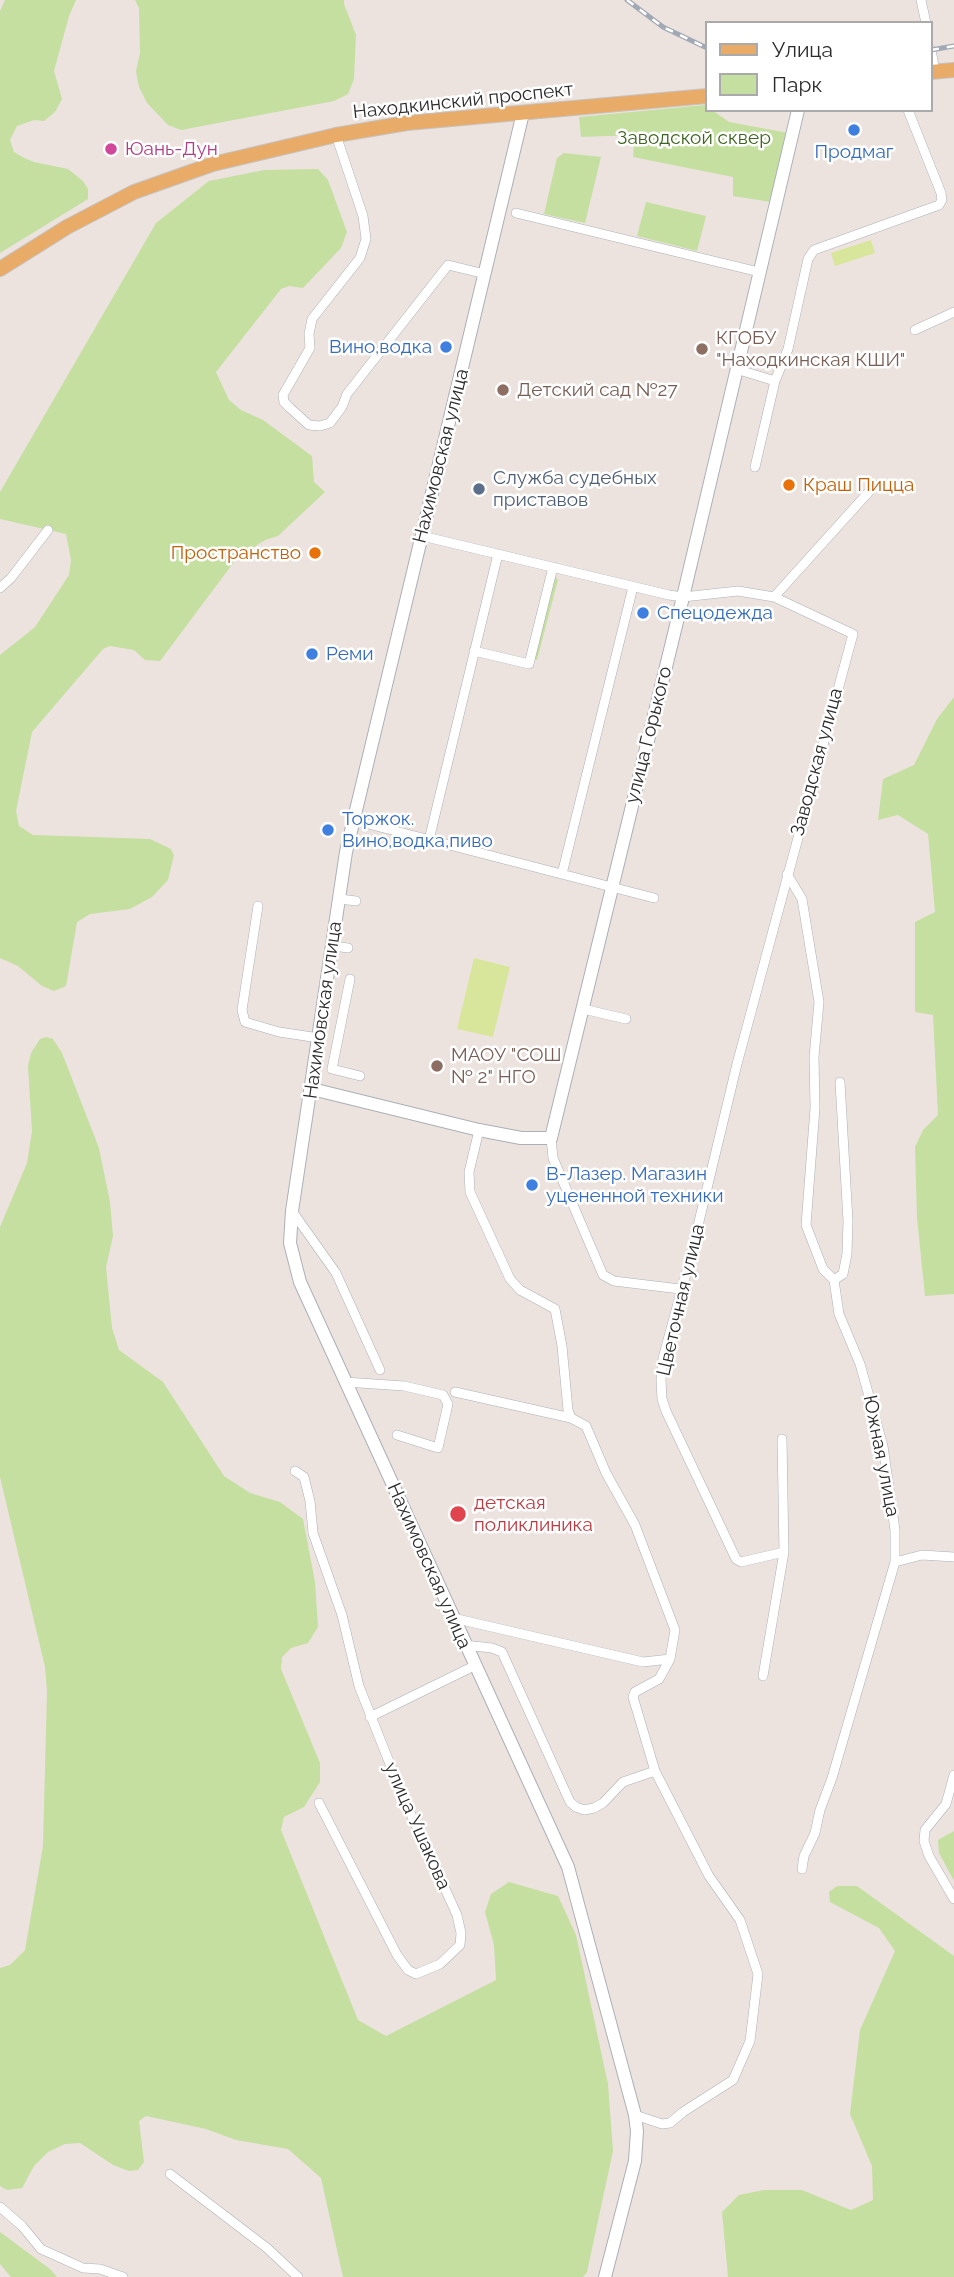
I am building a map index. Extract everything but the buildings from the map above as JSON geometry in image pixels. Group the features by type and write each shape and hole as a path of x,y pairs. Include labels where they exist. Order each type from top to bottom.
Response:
{"main road":[{"path":"933,72 954,70"},
{"name":"Находкинский проспект","path":"0,269 67,227 156,183 213,164 336,135 407,123 706,96"},
{"name":"улица Горького","path":"551,1138 798,112"},
{"name":"Нахимовская улица","path":"523,113 353,820 292,1211 290,1242 294,1267 345,1382 568,1867 635,2115 635,2161 605,2277"},
{"path":"312,1089 479,1130 521,1138 551,1138"}],"street":[{"path":"921,0 926,21"},
{"path":"755,467 775,381 788,349 808,260 814,250 939,205 941,194 909,112"},
{"path":"336,135 363,216 366,239 360,258 313,319 309,334 310,348 283,395 284,402 290,408 309,425 330,423 342,407 347,394 448,265 485,274"},
{"path":"516,213 759,272"},
{"path":"915,330 954,312"},
{"path":"736,369 775,381"},
{"path":"774,597 876,485"},
{"path":"0,588 48,530"},
{"name":"Заводская улица","path":"422,536 683,597 738,591 774,597 853,634 737,1064"},
{"path":"429,840 498,554"},
{"path":"474,651 529,664 553,567"},
{"path":"562,874 633,587"},
{"path":"353,820 654,898"},
{"path":"787,874 802,899 819,1002 814,1057 815,1108 806,1225 823,1269 834,1280 842,1274 847,1254 848,1221 840,1082"},
{"path":"340,899 356,901"},
{"path":"258,906 242,1010 244,1022 279,1032 319,1038"},
{"path":"332,946 348,948"},
{"path":"350,979 332,1069 360,1076"},
{"path":"583,1009 626,1019"},
{"name":"Цветочная улица","path":"737,1064 663,1357 660,1380 666,1410 736,1559 741,1562 784,1552"},
{"path":"479,1130 469,1172 470,1192 510,1279 520,1290 555,1309 571,1418"},
{"name":"улица Горького","path":"551,1138 553,1158 603,1275 614,1281 681,1289"},
{"path":"292,1211 335,1273 380,1370"},
{"name":"Южная улица","path":"802,1869 804,1856 815,1833 820,1810 836,1767 895,1562 893,1518 883,1446 860,1364 839,1314 834,1280"},
{"path":"345,1382 404,1385 443,1395 448,1404 438,1448 397,1435"},
{"path":"455,1392 571,1418 586,1426 635,1525 675,1630 670,1659 659,1679 635,1692 633,1697 655,1771 709,1876 740,1920 758,1974 750,2041 733,2080 670,2123 662,2124 635,2115"},
{"path":"763,1676 784,1552 782,1439"},
{"name":"улица Ушакова","path":"295,1471 304,1477 313,1532 342,1615 359,1686 370,1717 402,1797 457,1915 461,1933 460,1945 440,1964 416,1974 408,1970 397,1955 319,1803"},
{"path":"895,1562 922,1555 954,1557"},
{"path":"452,1617 643,1662 670,1659"},
{"path":"464,1645 492,1648 502,1652 570,1802 576,1807 584,1810 593,1808 623,1782 655,1771"},
{"path":"370,1717 474,1666"},
{"path":"954,1775 946,1804 925,1830 924,1841 929,1856 954,1899"},
{"path":"170,2174 267,2248 298,2277"},
{"path":"0,2207 22,2226 41,2249 83,2268 100,2269 122,2277"}],"green space":[{"path":"5,0 76,0 54,71 62,99 55,112 44,121 34,120 17,126 10,140 14,152 24,158 68,169 83,181 88,189 88,199 0,253 0,11"},
{"path":"135,0 344,0 356,35 354,79 348,94 334,101 181,130 168,125 147,103 139,87 136,71 140,53 139,8"},
{"name":"Заводской сквер","path":"705,105 706,112 715,112 729,122 788,133 771,202 733,196 733,177 633,157 635,135 581,137 579,117"},
{"path":"564,153 601,157 585,223 544,214 557,158"},
{"path":"318,169 328,180 347,232 341,248 303,288 289,286 281,289 216,372 229,400 241,410 263,420 312,456 314,482 325,492 278,536 265,540 237,558 160,661 145,660 134,650 110,646 103,649 32,732 16,811 19,826 33,835 150,839 171,849 174,855 168,880 152,897 130,909 90,914 77,922 66,986 54,991 42,986 18,966 0,958 0,655 35,627 69,575 71,560 66,534 0,519 0,492 156,223 209,181 264,170"},
{"path":"646,202 706,216 697,251 637,236"},
{"path":"871,240 875,253 835,266 831,253"},
{"path":"555,576 558,580 537,660 532,658 552,578"},
{"path":"954,697 954,1294 925,1296 917,1218 915,1147 923,1130 938,1115 933,1015 915,1012 915,922 935,912 928,834 898,815 878,820 883,779 914,765 937,719"},
{"path":"474,958 510,967 493,1037 457,1029"},
{"path":"40,1039 53,1039 62,1053 99,1148 110,1202 113,1236 106,1267 112,1328 119,1350 163,1382 224,1476 250,1493 280,1502 303,1519 315,1582 318,1627 308,1643 291,1648 282,1657 281,1669 320,1763 320,1782 304,1807 284,1817 281,1830 358,2020 386,2036 496,1980 494,1945 485,1912 491,1894 509,1882 558,1896 576,1935 608,2084 613,2151 587,2272 583,2277 343,2277 321,2178 288,2149 236,2140 206,2129 146,2116 139,2121 144,2162 138,2170 129,2171 113,2165 80,2143 65,2144 48,2152 34,2166 22,2188 7,2190 0,2186 0,1968 10,1965 25,1950 43,1846 47,1691 45,1667 0,1477 0,1227 27,1163 32,1131 28,1066 31,1053"},
{"path":"954,1831 954,1881 939,1853 938,1840"},
{"path":"837,1886 857,1886 954,1956 954,2277 728,2277 722,2212 739,2195 764,2190 802,2190 851,2210 873,2200 872,2166 850,2114 860,2030 895,1951 879,1928 830,1902 829,1892"},
{"path":"0,2232 57,2277 11,2277 0,2264"}],"railway":[{"path":"627,0 663,27 706,48"},
{"path":"933,50 954,46"}],"place":[{"name":"Продмаг","path":"854,130"},
{"name":"Юань-Дун","path":"111,149"},
{"name":"Вино,водка","path":"446,347"},
{"name":"КГОБУ \"Находкинская КШИ\"","path":"702,349"},
{"name":"Детский сад №27","path":"503,390"},
{"name":"Краш Пицца","path":"789,485"},
{"name":"Служба судебных приставов","path":"479,489"},
{"name":"Пространство","path":"315,553"},
{"name":"Спецодежда","path":"643,613"},
{"name":"Реми","path":"312,654"},
{"name":"Торжок. Вино,водка,пиво","path":"328,830"},
{"name":"МАОУ \"СОШ № 2\" НГО","path":"437,1066"},
{"name":"В-Лазер. Магазин уцененной техники","path":"532,1185"},
{"name":"детская поликлиника","path":"458,1514"}]}
